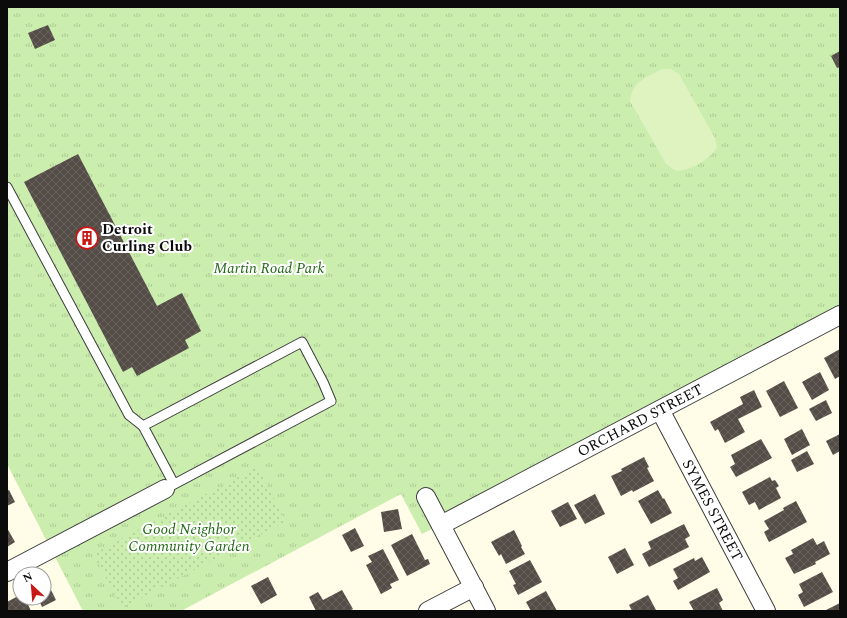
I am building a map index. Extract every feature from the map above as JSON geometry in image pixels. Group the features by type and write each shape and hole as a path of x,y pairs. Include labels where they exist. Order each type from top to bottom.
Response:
{"street":[{"name":"ORCHARD STREET","path":"441,525 840,315"},
{"name":"SYMES STREET","path":"660,410 766,611"},
{"path":"7,572 169,486"},
{"path":"426,497 486,611"},
{"path":"428,611 474,587"}],"lane":[{"path":"7,187 129,416 143,426 169,486 331,401 323,382 302,342 143,426"}],"green space":[{"name":"Martin Road Park","path":"7,7 840,7 840,315 422,534 401,494 181,611 83,611 7,464"},
{"path":"662,69 671,69 679,74 715,138 717,148 704,161 688,169 676,171 666,164 630,101 631,94 637,84"},
{"name":"Good Neighbor Community Garden","path":"257,467 286,521 122,608 93,554"}],"building":[{"path":"48,25 55,40 35,49 28,33"},
{"path":"840,51 840,67 837,68 831,56"},
{"name":"Detroit Curling Club","path":"78,154 157,306 182,293 201,331 185,340 189,348 137,376 132,367 123,372 24,182"},
{"path":"840,349 840,376 835,379 824,358"},
{"path":"820,372 829,390 812,400 802,382"},
{"path":"784,381 798,408 780,417 766,391"},
{"path":"754,390 762,407 738,419 745,432 725,443 718,429 715,431 710,422 743,404 740,397"},
{"path":"826,400 832,413 816,421 809,409"},
{"path":"802,429 810,445 792,455 784,439"},
{"path":"840,434 840,451 833,455 826,441"},
{"path":"761,439 772,458 736,477 730,467 735,464 731,455"},
{"path":"807,451 814,464 797,472 791,460"},
{"path":"644,457 649,467 647,468 654,481 633,492 632,490 621,496 611,476"},
{"path":"770,477 772,481 775,480 779,486 776,488 781,498 759,510 755,502 749,505 742,492"},
{"path":"9,490 15,502 7,506 7,491"},
{"path":"658,490 672,513 651,524 638,501"},
{"path":"595,494 605,514 585,524 574,505"},
{"path":"796,501 807,522 769,542 764,532 769,529 764,521 784,510 783,508"},
{"path":"568,502 577,519 560,527 551,511"},
{"path":"398,509 402,529 384,532 381,512"},
{"path":"684,524 690,536 685,539 689,547 649,567 642,554 651,549 648,542"},
{"path":"7,528 15,542 7,547"},
{"path":"355,528 364,546 351,552 342,535"},
{"path":"514,530 525,554 506,564 501,554 499,556 491,542"},
{"path":"412,534 425,560 428,559 430,564 407,576 391,545"},
{"path":"813,538 817,545 824,541 830,554 815,562 816,564 794,574 785,558 793,554 791,550"},
{"path":"625,548 634,565 617,574 608,557"},
{"path":"383,549 399,580 390,584 392,588 381,594 366,565 372,562 368,556"},
{"path":"702,557 710,572 678,590 673,581 678,578 673,569 694,558 695,561"},
{"path":"530,560 542,582 518,595 513,585 516,584 509,571"},
{"path":"822,572 833,592 804,607 798,595 803,592 799,584"},
{"path":"268,577 277,595 261,604 251,586"},
{"path":"717,588 723,600 719,603 723,611 694,611 689,602"},
{"path":"342,590 353,609 349,611 316,611 309,597 318,592 323,600"},
{"path":"546,591 557,611 531,611 526,602"},
{"path":"52,592 56,600 52,602"},
{"path":"648,595 656,610 632,611 629,605"},
{"path":"12,599 12,606 29,606 31,611 7,611 7,602"},
{"path":"840,603 840,611 824,611"}],"place":[{"name":"Detroit Curling Club","path":"87,238"}]}
